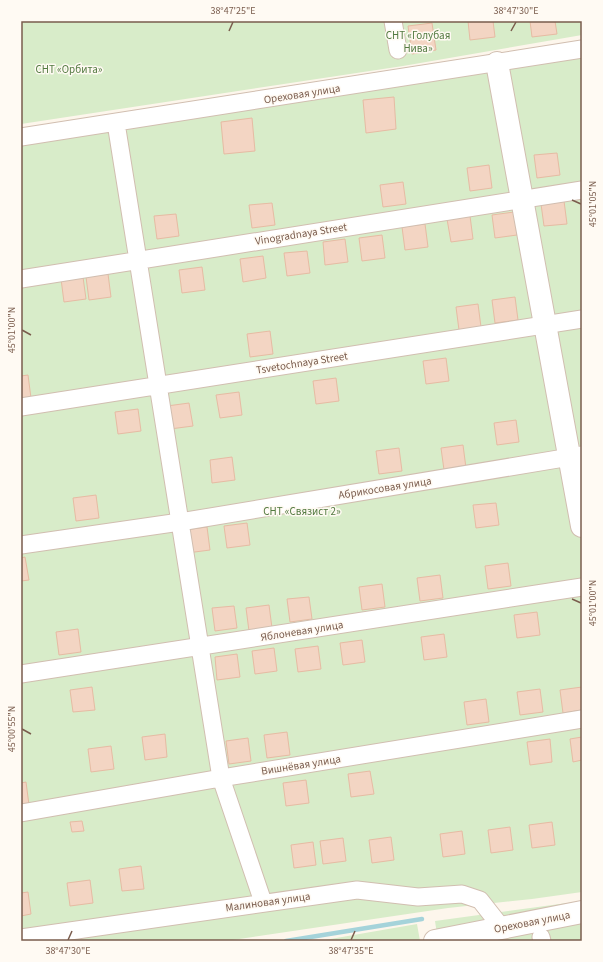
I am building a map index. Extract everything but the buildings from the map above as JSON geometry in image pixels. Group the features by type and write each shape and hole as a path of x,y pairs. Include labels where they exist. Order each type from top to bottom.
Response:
{"street":[{"path":"393,21 398,50"},
{"name":"Ореховая улица","path":"21,137 582,49"},
{"path":"497,63 545,324 576,456 582,526"},
{"path":"116,123 221,778 263,902"},
{"name":"Vinogradnaya Street","path":"21,279 582,190"},
{"name":"Tsvetochnaya Street","path":"21,407 582,319"},
{"name":"Абрикосовая улица","path":"21,545 180,522 576,456"},
{"name":"Яблоневая улица","path":"21,674 582,587"},
{"name":"Вишнёвая улица","path":"21,813 221,778 582,719"},
{"name":"Малиновая улица","path":"21,938 263,902 358,890 418,897 462,894 480,900 502,928"},
{"name":"Ореховая улица","path":"435,941 582,912"}],"green space":[{"name":"СНТ «Орбита»","path":"21,21 582,21 582,35 403,66 21,124"},
{"name":"СНТ «Связист 2»","path":"582,40 582,892 448,908 226,941 21,941 21,129"},
{"path":"582,901 582,941 438,941 435,921"},
{"path":"417,924 420,941 319,941"}],"waterway":[{"path":"286,941 422,919"}],"park label":[{"name":"СНТ «Голубая Нива»","path":"418,41"}]}
